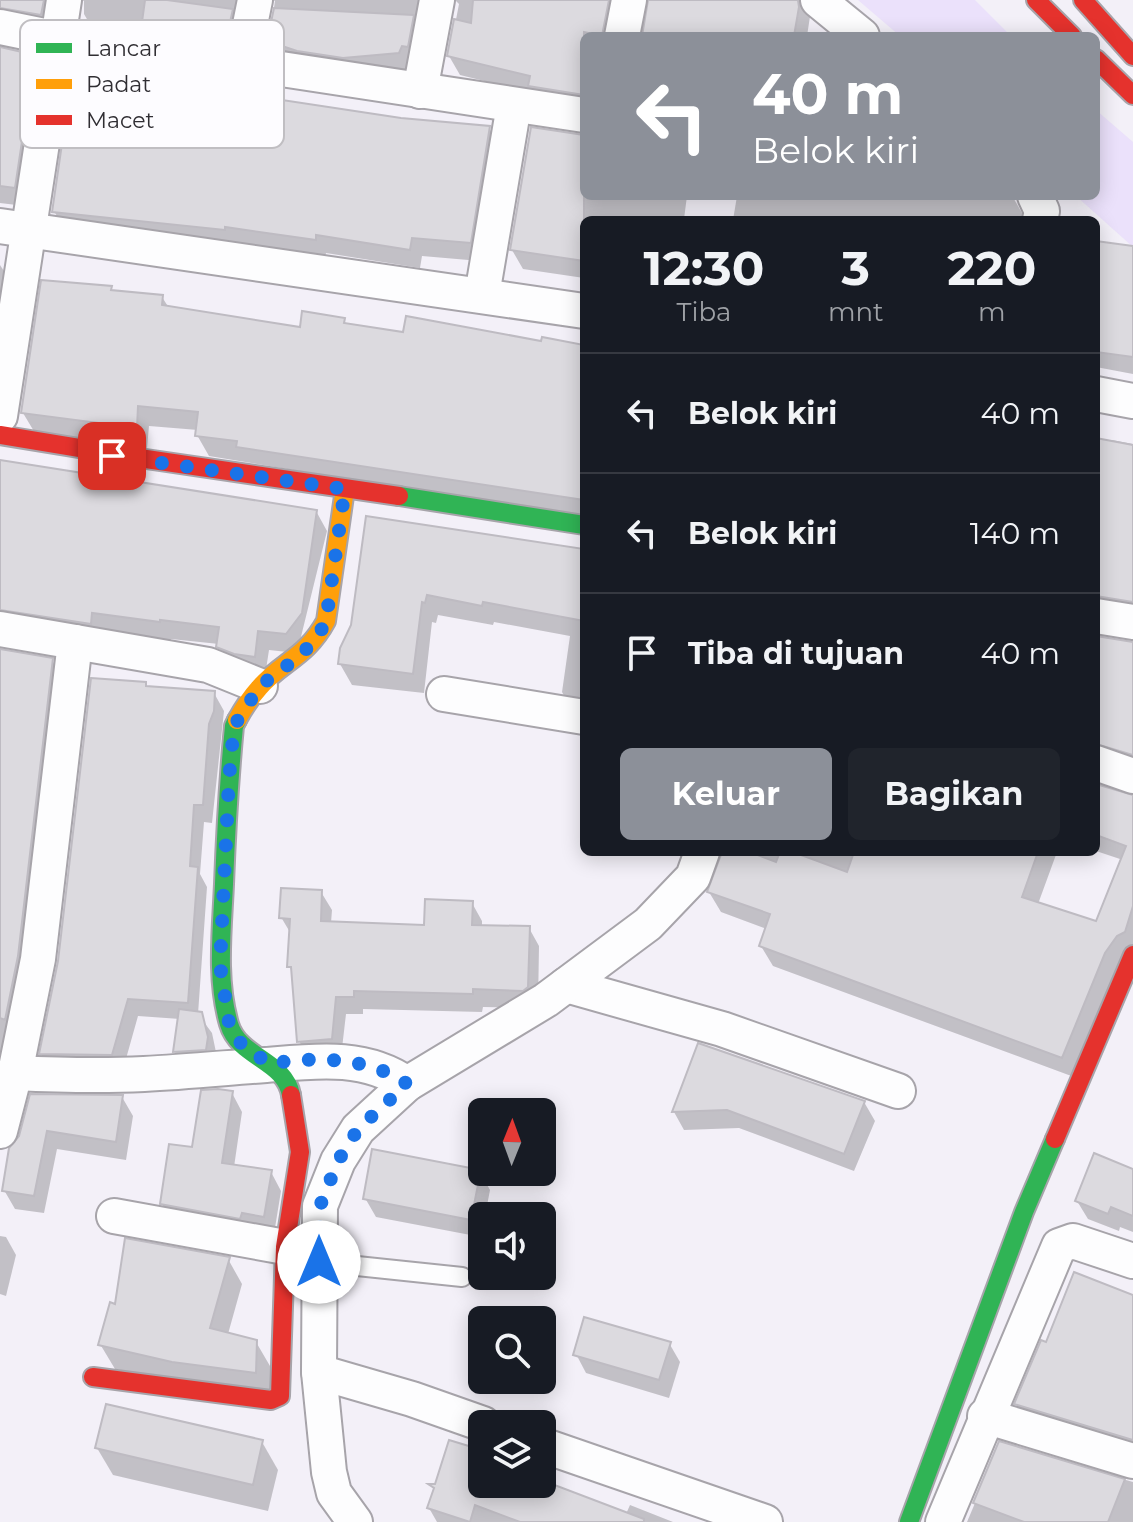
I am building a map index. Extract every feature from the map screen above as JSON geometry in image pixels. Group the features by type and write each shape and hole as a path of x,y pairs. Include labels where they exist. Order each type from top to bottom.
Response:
{"main road":[{"path":"1036,0 1068,32"},
{"path":"1083,0 1133,56"},
{"path":"1100,63 1133,95"},
{"path":"0,435 112,456 469,505 580,524"},
{"path":"93,1377 276,1399 281,1390 285,1247 300,1152 289,1085 284,1075 244,1047 229,1023 220,965 229,779 234,726 260,686 301,655 318,636 326,621 345,489"},
{"path":"909,1522 1024,1212 1133,955"}],"street":[{"path":"61,20 64,0"},
{"path":"251,20 255,0"},
{"path":"420,91 437,0"},
{"path":"623,32 629,0"},
{"path":"815,32 818,0"},
{"path":"818,0 857,32"},
{"path":"0,27 20,31"},
{"path":"284,70 580,114"},
{"path":"482,295 514,105"},
{"path":"0,416 15,228 34,148"},
{"path":"15,228 580,310"},
{"path":"1100,395 1133,401"},
{"path":"1100,617 1133,622"},
{"path":"0,629 208,665 260,686"},
{"path":"0,1131 38,959 75,642"},
{"path":"444,694 580,716"},
{"path":"1100,764 1133,776"},
{"path":"355,1522 334,1493 319,1372 320,1206 338,1161 358,1129 407,1084 478,1043 566,985 648,924 693,877 701,856"},
{"path":"566,985 722,1029 898,1091"},
{"path":"15,1073 103,1075 308,1060 382,1069 407,1084"},
{"path":"114,1216 285,1247"},
{"path":"943,1522 1059,1246 1073,1241 1133,1261"},
{"path":"319,1372 468,1419"},
{"path":"985,1416 1133,1461"},
{"path":"556,1450 765,1522"}],"lane":[{"path":"319,1262 462,1277"}],"shaded area":[{"path":"858,0 975,0 1007,32 895,32"},
{"path":"1100,113 1133,142 1133,247 1080,200 1100,200"}],"building":[{"path":"0,0 44,0 41,15 0,8"},
{"path":"145,0 233,9 231,20 142,20"},
{"path":"473,0 609,0 603,32 580,32 580,94 528,86 530,76 447,56 454,19 471,23"},
{"path":"648,0 798,0 795,32 643,32"},
{"path":"274,8 414,15 408,47 402,46 399,53 343,58 284,47 284,20 271,20"},
{"path":"0,47 20,52 21,148 15,188 0,186"},
{"path":"284,100 401,118 490,126 471,243 412,238 410,250 316,235 316,240 225,227 225,230 52,212 61,148 284,148"},
{"path":"531,127 580,134 580,200 584,200 584,216 580,216 580,260 510,250"},
{"path":"1100,242 1133,246 1133,357 1100,353"},
{"path":"41,280 112,286 111,290 163,295 162,305 300,327 302,311 345,318 344,323 403,332 406,316 541,341 542,337 580,344 580,499 236,447 237,441 195,436 198,412 138,406 137,428 21,413"},
{"path":"1100,439 1133,445 1133,602 1100,597"},
{"path":"0,460 317,510 302,613 286,634 258,631 255,657 216,647 219,627 92,613 91,624 0,610"},
{"path":"366,516 580,548 580,620 427,595 425,603 422,602 413,674 338,664 340,648 351,625"},
{"path":"1100,637 1133,642 1133,755 1100,745"},
{"path":"0,649 53,658 18,956 5,1020 0,1018"},
{"path":"91,678 215,691 214,711 209,724 203,805 194,805 190,866 198,867 188,1003 128,999 112,1055 39,1054 58,961"},
{"path":"1100,785 1133,795 1133,906 1125,932 1117,936 1105,953 1062,1058 759,946 770,914 707,892 720,856 760,856 776,862 778,856 804,856 847,872 853,856 1037,856 1022,897 1096,921 1126,846 1100,836"},
{"path":"281,888 322,890 321,921 424,925 425,899 473,901 472,925 530,926 528,987 523,991 473,989 473,994 354,991 354,997 336,997 332,1039 297,1042 291,967 287,967 290,919 279,918"},
{"path":"179,1009 202,1012 208,1037 206,1050 173,1052"},
{"path":"698,1043 865,1101 844,1154 727,1110 672,1112"},
{"path":"201,1090 233,1091 222,1163 272,1170 264,1217 242,1213 240,1219 160,1204 169,1144 192,1147"},
{"path":"30,1094 123,1095 116,1142 47,1131 34,1196 2,1191 9,1148 19,1136"},
{"path":"372,1149 468,1167 468,1186 478,1186 475,1202 468,1202 468,1219 363,1199"},
{"path":"1094,1153 1133,1169 1133,1216 1111,1207 1108,1214 1075,1201"},
{"path":"125,1238 230,1257 210,1328 257,1340 256,1373 172,1362 98,1345 110,1302 115,1304"},
{"path":"1074,1272 1133,1295 1133,1440 1014,1404 1041,1340 1046,1342"},
{"path":"584,1317 671,1342 659,1380 573,1355"},
{"path":"106,1404 263,1440 253,1485 95,1448"},
{"path":"449,1440 468,1446 468,1498 556,1498 556,1486 644,1519 644,1522 520,1522 475,1505 470,1522 427,1508 434,1488 428,1484 435,1484"},
{"path":"999,1441 1125,1479 1108,1522 1024,1522 973,1503"}],"traffic: fast":[{"path":"399,496 580,524"},
{"path":"237,720 234,726 227,825 221,937 222,990 234,1035 242,1045 280,1074 291,1095"},
{"path":"909,1522 1024,1212 1055,1139"}],"traffic: slow":[{"path":"237,720 259,688 302,651 326,621 345,489"}],"traffic: jam":[{"path":"1036,0 1068,32"},
{"path":"1083,0 1133,56"},
{"path":"1100,63 1133,95"},
{"path":"0,435 399,496"},
{"path":"1055,1139 1133,955"},
{"path":"93,1377 271,1400 280,1396 285,1247 300,1152 291,1095"}],"route":[{"path":"112,456 345,489 326,621 318,636 301,655 260,686 234,726 220,965 229,1023 234,1035 244,1047 270,1064 308,1060 356,1064 382,1069 407,1084 358,1129 338,1161 320,1206 319,1262"}]}
